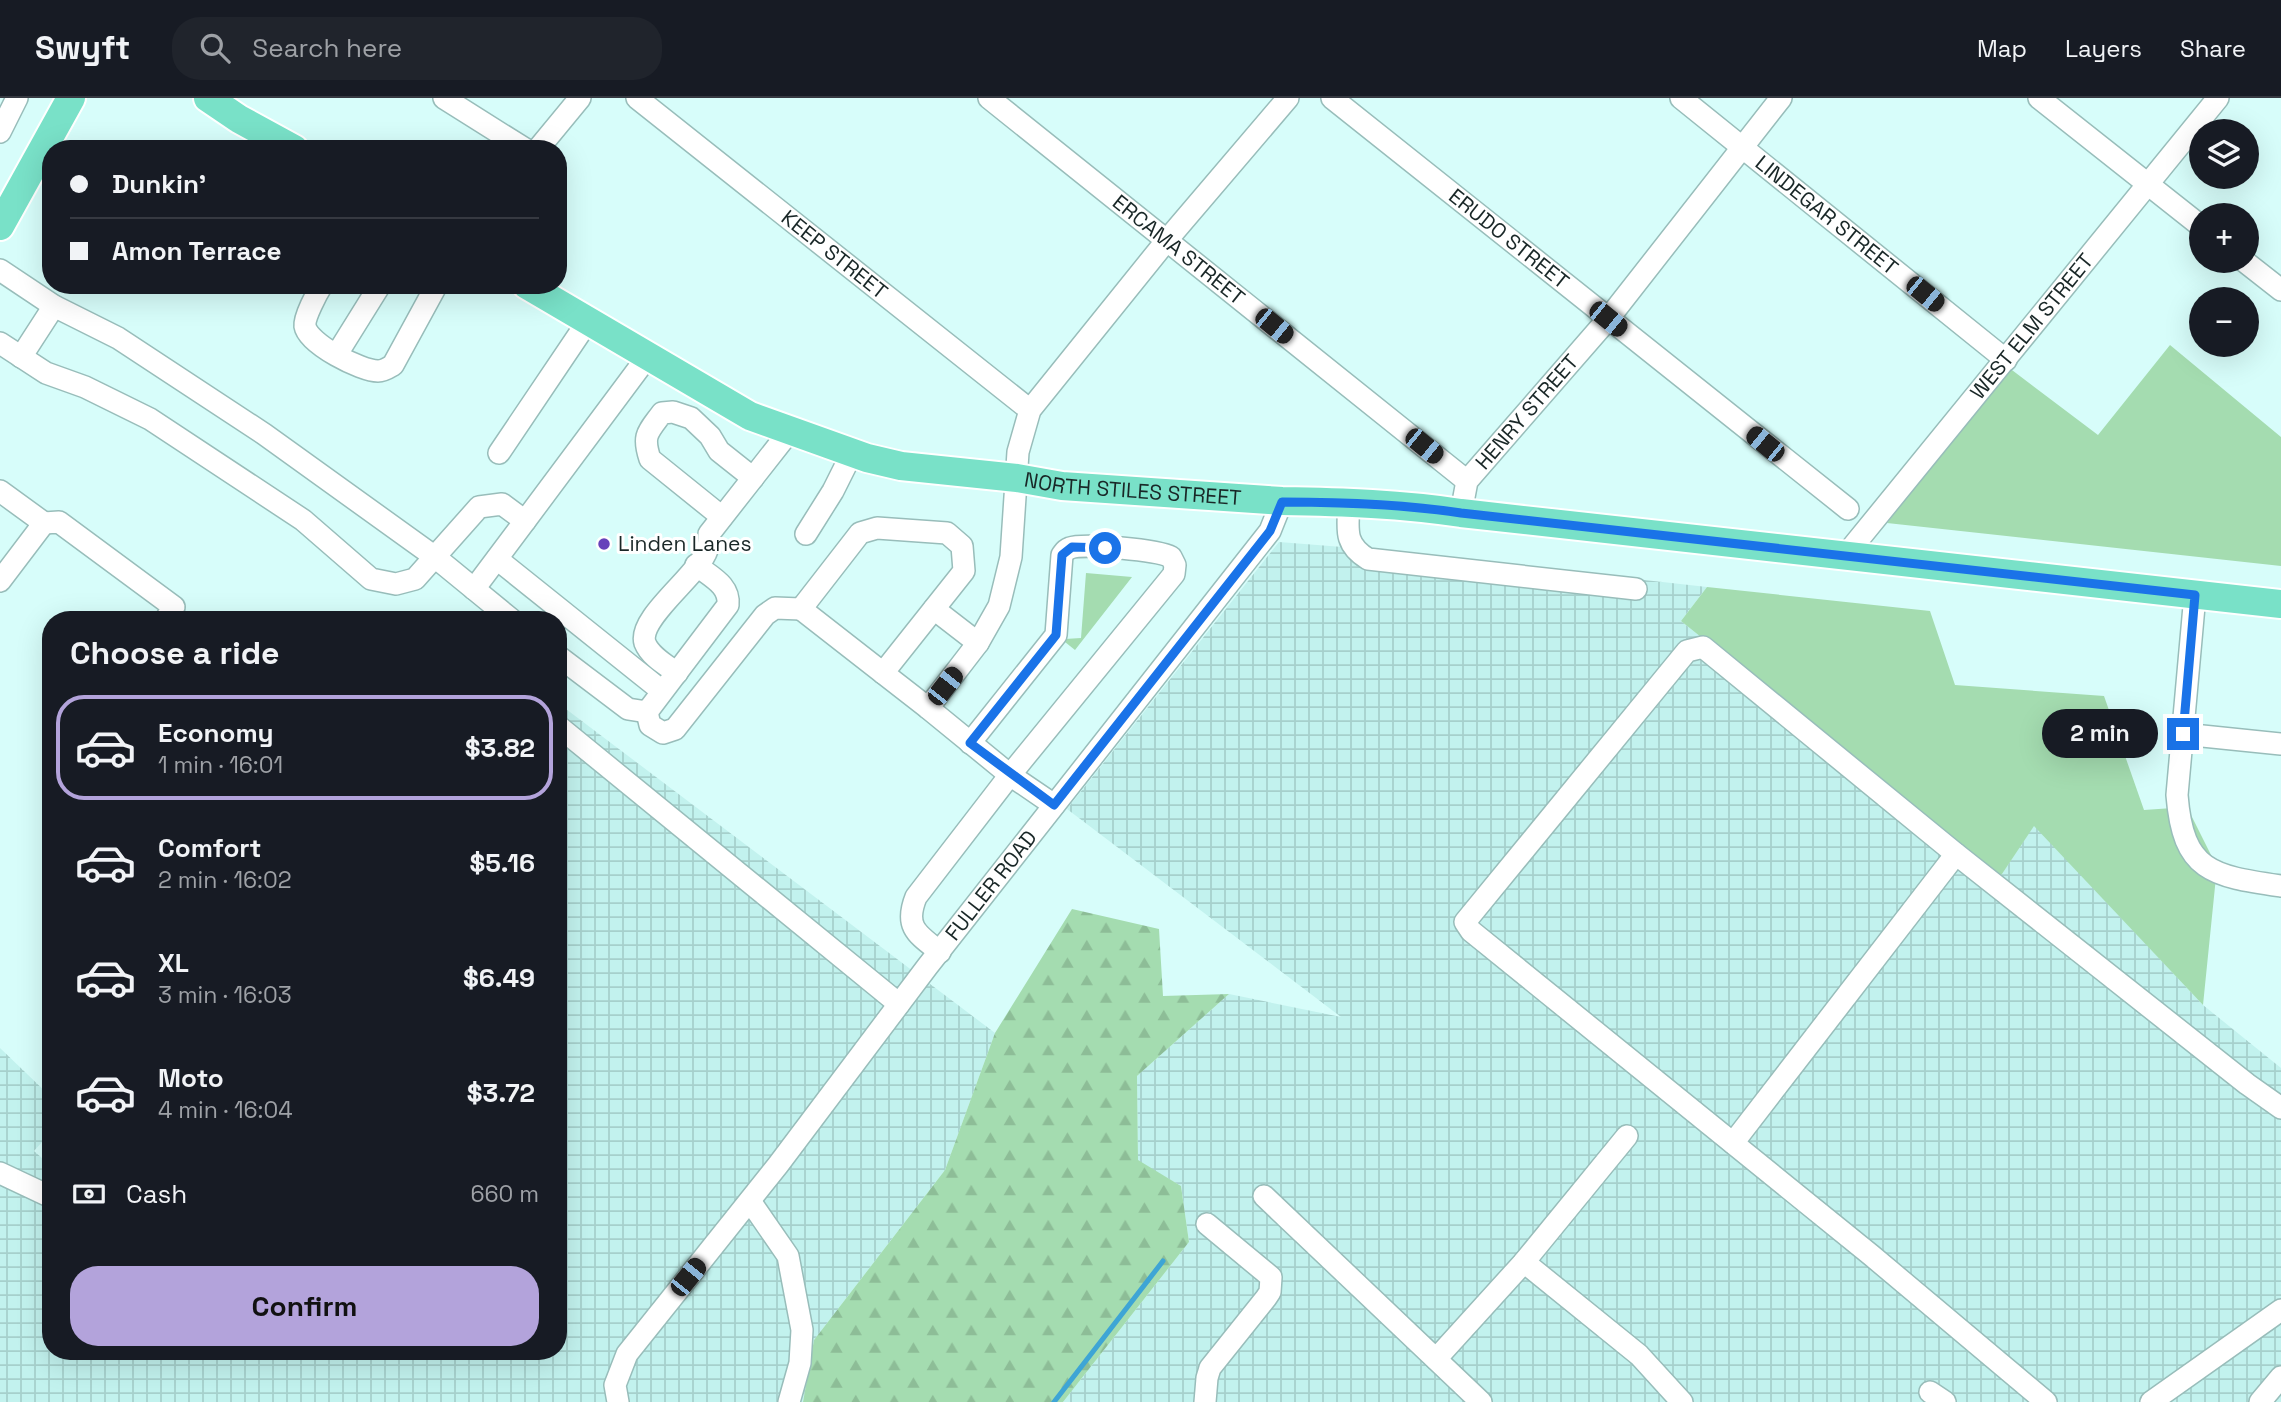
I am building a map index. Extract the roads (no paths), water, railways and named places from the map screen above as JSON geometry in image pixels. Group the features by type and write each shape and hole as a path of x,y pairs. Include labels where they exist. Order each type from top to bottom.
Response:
{"main road":[{"path":"48,140 71,98"},
{"path":"208,98 278,140"},
{"path":"0,226 42,150"},
{"name":"NORTH STILES STREET","path":"542,294 750,416 852,453 901,466 1017,478 1062,486 1282,502 1425,508 2281,604"}],"street":[{"path":"444,98 511,140"},
{"path":"545,140 580,98"},
{"name":"KEEP STREET","path":"637,98 1030,410"},
{"name":"ERCAMA STREET","path":"989,98 1467,481"},
{"path":"928,708 978,643 999,606 1011,557 1018,452 1030,410 1167,240 1288,98"},
{"name":"ERUDO STREET","path":"1332,98 1848,509"},
{"name":"LINDEGAR STREET","path":"1681,98 2006,359"},
{"name":"HENRY STREET","path":"1461,513 1467,481 1608,319 1782,98"},
{"path":"2039,98 2189,217"},
{"name":"WEST ELM STREET","path":"1844,556 2218,98"},
{"path":"0,270 54,306 118,338 264,434 435,557 501,611"},
{"path":"2259,273 2281,290"},
{"path":"318,294 305,320 305,329 314,341 360,368 381,371 393,365 427,294"},
{"path":"337,354 374,294"},
{"path":"21,357 54,306"},
{"path":"499,453 588,321"},
{"path":"0,343 46,373 85,387 150,419 303,520 371,579 396,584 415,579 479,507 502,504 525,521"},
{"path":"474,589 648,356"},
{"path":"722,517 650,458 645,436 662,413 673,412 691,418 710,436 719,451 753,478"},
{"path":"677,673 652,653 645,643 644,633 707,551 709,534 789,432"},
{"path":"806,534 833,491 852,453"},
{"path":"0,491 44,523 59,522 174,607 171,611"},
{"name":"FULLER ROAD","path":"618,1402 615,1385 627,1354 750,1201 933,959 1270,531 1282,502"},
{"path":"1349,503 1348,537 1355,551 1368,559 1636,589"},
{"path":"0,581 44,523"},
{"path":"801,609 860,533 877,528 947,533 962,546 964,571 883,673"},
{"path":"933,959 911,921 916,897 1010,775 1174,574 1175,565 1171,557 1155,551 1080,547 1066,550 1062,555 1056,635 970,743"},
{"path":"497,559 562,611"},
{"path":"647,712 728,605 729,594 723,585 696,565"},
{"path":"2195,595 2178,805 2179,825 2192,854 2210,870 2239,880 2281,886"},
{"path":"647,712 650,725 663,733 675,729 765,615 775,608 801,609 1010,775 1054,805"},
{"path":"934,609 978,643"},
{"path":"567,615 663,691"},
{"path":"2046,1402 1871,1255 1471,931 1465,922 1687,651 1703,648 1956,854 2281,1108"},
{"path":"567,663 628,709 647,712"},
{"path":"567,733 899,1004"},
{"path":"2183,734 2281,744"},
{"path":"1733,1143 1956,854"},
{"path":"1436,1359 1524,1262 1627,1136"},
{"path":"0,1173 42,1193"},
{"path":"1264,1196 1480,1402"},
{"path":"750,1201 788,1256 802,1330 800,1363 789,1402"},
{"path":"1205,1402 1210,1368 1266,1298 1271,1284 1271,1277 1207,1224"},
{"path":"1524,1262 1639,1355 1682,1402"},
{"path":"2151,1402 2281,1310"},
{"path":"2260,1402 2281,1377"}],"waterway":[{"path":"1054,1402 1163,1261"}],"place":[{"name":"Linden Lanes","path":"604,544"}]}
